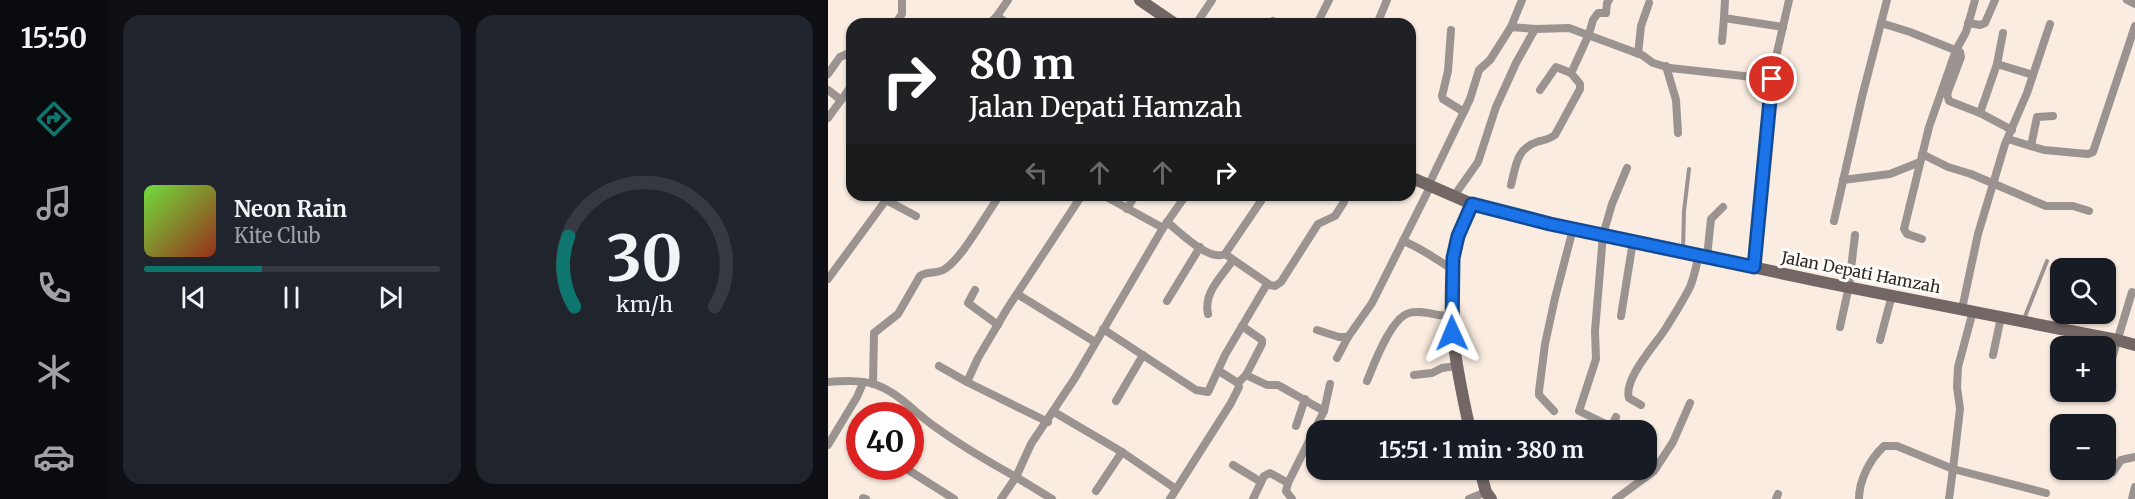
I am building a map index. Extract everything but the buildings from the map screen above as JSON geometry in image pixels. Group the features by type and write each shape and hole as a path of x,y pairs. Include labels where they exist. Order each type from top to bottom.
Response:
{"main road":[{"path":"1140,0 1157,18"},
{"name":"Jalan Depati Hamzah","path":"1416,179 1472,204 1573,229 2135,345"},
{"path":"1468,420 1452,333 1452,269 1458,236 1472,204"},
{"path":"1483,480 1489,496"}],"street":[{"path":"899,18 902,14 902,0"},
{"path":"1000,18 997,16 1008,0"},
{"path":"1200,18 1212,0"},
{"path":"1320,18 1329,0"},
{"path":"1380,18 1387,0"},
{"path":"1337,358 1348,337 1372,303 1403,241 1470,99 1479,70 1490,60 1511,27 1522,0"},
{"path":"1572,73 1596,15 1605,13 1609,0"},
{"path":"1722,41 1725,0"},
{"path":"1754,267 1772,79 1789,0"},
{"path":"1834,221 1887,0"},
{"path":"1922,239 1906,234 1904,229 1929,127 1975,0"},
{"path":"1968,22 1980,25 1985,23 1995,0"},
{"path":"2127,0 2135,4"},
{"path":"1638,54 1641,26 1649,3"},
{"path":"1724,18 1783,27"},
{"path":"1881,22 1956,50 1961,54 1948,98 2012,130"},
{"path":"1950,499 1960,409 1957,387 1958,367 1978,234 2007,139 2034,75 2050,24"},
{"path":"2007,139 2055,151 2088,154 2093,152 2135,26"},
{"path":"1511,27 1569,28 1638,54 1653,63 1772,79"},
{"path":"1454,196 1478,162 1496,107 1535,29"},
{"path":"1451,30 1448,71 1442,96 1443,99 1464,111"},
{"path":"1980,113 1997,64 2003,33"},
{"path":"828,74 840,57 846,54"},
{"path":"1997,64 2034,75"},
{"path":"1666,66 1676,100 1678,133"},
{"path":"1511,185 1521,151 1528,145 1555,135 1580,89 1580,84 1572,73 1556,67 1540,90"},
{"path":"828,90 841,100"},
{"path":"828,118 846,93"},
{"path":"2031,146 2037,117 2053,116"},
{"path":"1843,180 1890,174 1921,158 1948,166 2046,206 2073,206 2089,211"},
{"path":"1616,417 1609,425 1579,411 1596,359 1595,331 1603,235 1612,204 1627,168"},
{"path":"828,279 879,201"},
{"path":"889,201 916,216"},
{"path":"873,384 874,333 898,314 920,276 925,273 942,271 959,257 996,201"},
{"path":"967,382 978,358 1017,294 1078,201"},
{"path":"1114,201 1165,225 1216,256 1225,254 1261,201"},
{"path":"1127,208 1131,201"},
{"path":"1001,499 1016,477 1031,444 1048,422 1165,225 1182,201"},
{"path":"1225,254 1267,284 1275,286 1281,282 1318,224 1335,216 1344,202"},
{"path":"1641,405 1629,398 1627,392 1640,364 1664,331 1691,284 1703,256 1711,219 1724,207"},
{"path":"1554,411 1539,395 1539,391 1545,344 1573,229"},
{"path":"1840,327 1849,286 1855,235"},
{"path":"1403,241 1424,250 1452,269"},
{"path":"1621,316 1633,241"},
{"path":"1167,300 1200,247"},
{"path":"1208,314 1207,300 1211,291 1233,260"},
{"path":"1103,329 1196,390 1208,392 1225,355 1267,284"},
{"path":"975,290 968,303 998,325"},
{"path":"2116,343 2132,292"},
{"path":"1017,294 1095,342"},
{"path":"1880,340 1892,295"},
{"path":"1367,381 1383,346 1401,316 1411,312 1440,317 1452,316"},
{"path":"1993,355 2001,317"},
{"path":"1170,499 1231,403 1239,387 1238,383 1246,375 1262,342 1242,326"},
{"path":"1317,330 1339,337 1348,337"},
{"path":"1116,401 1143,355"},
{"path":"939,366 1048,422"},
{"path":"1414,375 1457,366"},
{"path":"1219,371 1238,383"},
{"path":"1246,375 1267,385 1278,385 1324,411"},
{"path":"828,382 847,381 873,384 897,396 931,424 974,454 1052,499"},
{"path":"828,445 863,383"},
{"path":"1292,499 1286,491 1288,483 1324,411 1330,384"},
{"path":"1296,426 1305,399"},
{"path":"1616,499 1654,471 1673,442 1690,403"},
{"path":"1054,412 1122,452 1176,489"},
{"path":"1859,499 1860,486 1876,454 1884,446 1897,446 1953,469 2046,493"},
{"path":"1096,491 1122,452"},
{"path":"2116,468 2121,460 2135,458"},
{"path":"1233,465 1261,482"},
{"path":"1253,499 1264,476 1270,473 1288,483"},
{"path":"924,480 954,499"},
{"path":"2132,499 2135,487"},
{"path":"1469,499 1489,496"}],"lane":[{"path":"1683,252 1689,169"},
{"path":"2023,321 2047,261"}],"route":[{"path":"1452,333 1453,258 1458,236 1472,204 1518,217 1754,267 1772,79"}]}
